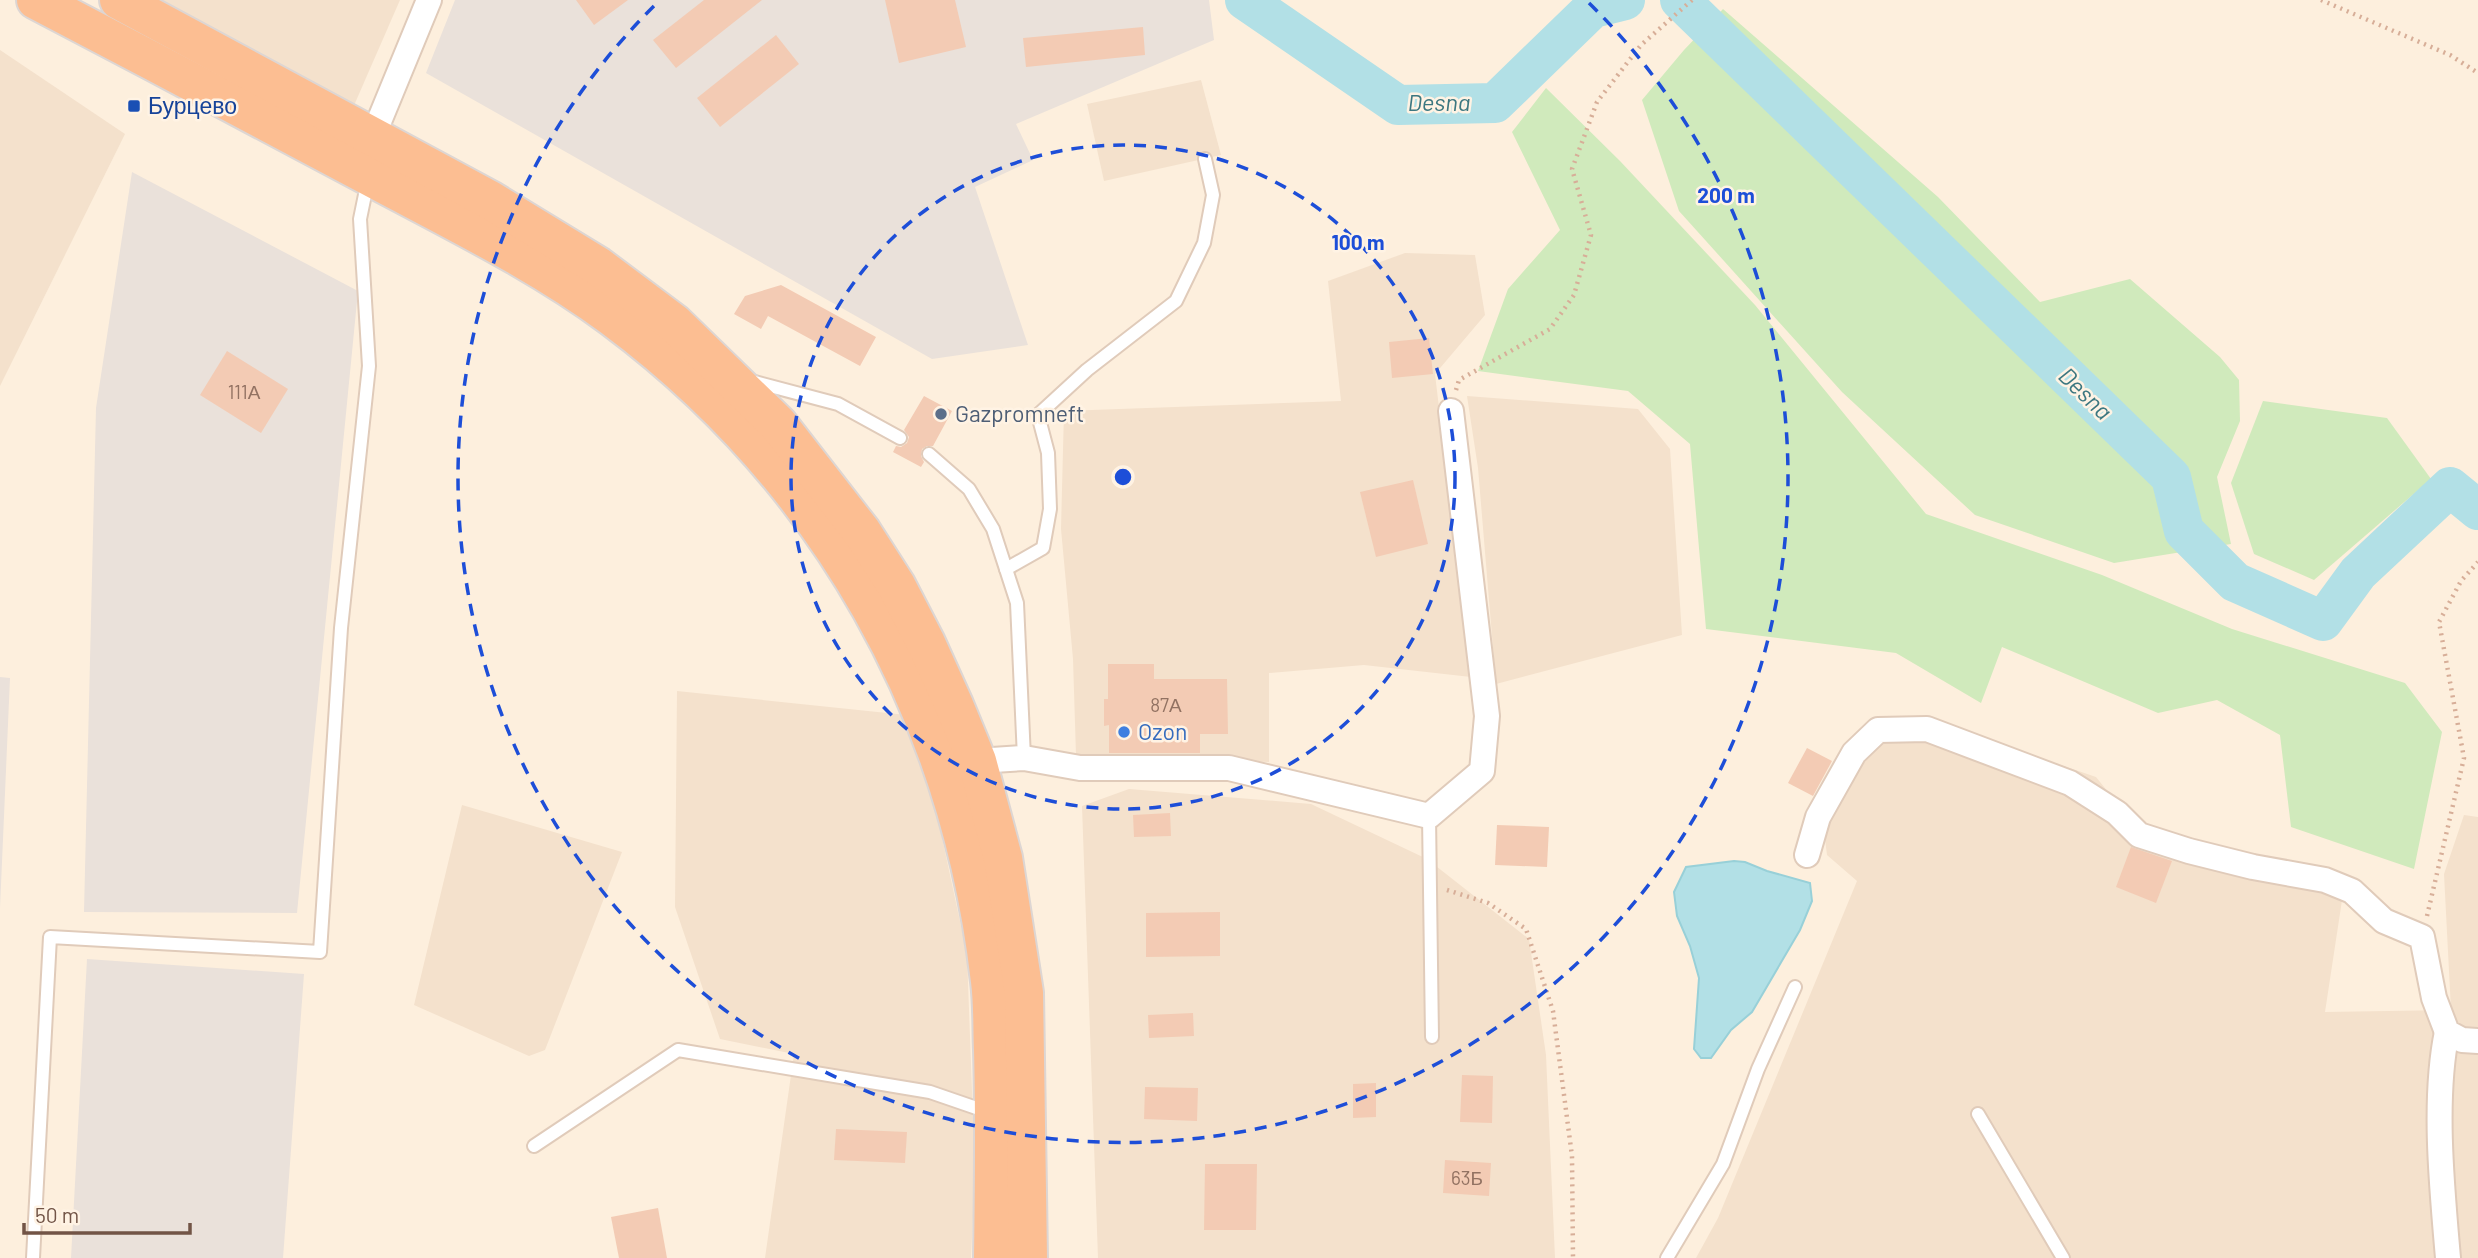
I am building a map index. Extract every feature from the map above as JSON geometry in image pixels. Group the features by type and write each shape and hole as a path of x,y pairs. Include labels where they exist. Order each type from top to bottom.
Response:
{"highway":[{"path":"36,0 506,250 612,317 682,374 761,452 832,544 868,600 899,659 952,795 971,865 990,984 994,1115 993,1258"},
{"path":"119,0 490,200 598,266 674,323 779,424 862,532 896,585 926,643 977,761 1003,858 1024,993 1028,1258"}],"street":[{"path":"373,136 429,0"},
{"path":"977,761 1024,758 1080,768 1228,768 1429,816 1482,771 1487,716 1451,411"},
{"path":"1807,855 1818,817 1854,753 1878,730 1927,729 2070,783 2117,813 2139,835 2253,867 2325,880 2351,891 2384,921 2422,937 2434,998 2447,1032 2441,1062 2442,1159 2448,1258"},
{"path":"2447,1032 2462,1040 2478,1041"}],"lane":[{"path":"1006,569 1043,548 1049,509 1048,453 1038,415 1087,370 1176,301 1204,243 1213,195 1205,159"},
{"path":"33,1258 50,937 320,952 341,628 369,366 360,219 368,176"},
{"path":"731,376 838,404 900,438"},
{"path":"929,454 969,489 993,529 1017,603 1024,758"},
{"path":"1429,816 1432,1037"},
{"path":"1667,1258 1723,1164 1759,1069 1795,987"},
{"path":"534,1146 678,1050 930,1092 994,1115"},
{"path":"1978,1114 2063,1258"}],"path":[{"path":"1451,411 1459,380 1550,329 1574,295 1591,234 1572,169 1597,102 1641,46 1692,0"},
{"path":"2321,0 2450,55 2478,73"},
{"path":"2422,937 2464,758 2438,622 2461,581 2478,562"},
{"path":"1430,862 1447,890 1488,904 1526,929 1553,1011 1572,1156 1573,1258"}],"shaded area":[{"path":"148,0 400,0 352,110"},
{"path":"455,0 1209,0 1214,40 1016,124 1033,160 975,187 1028,345 932,359 426,73"},
{"path":"0,50 125,134 0,386"},
{"path":"1201,80 1221,155 1104,181 1087,104"},
{"path":"132,172 358,291 297,913 84,912 96,408"},
{"path":"1405,253 1475,255 1485,315 1435,374 1471,677 1364,665 1269,673 1269,762 1076,755 1073,659 1061,529 1064,411 1341,401 1328,281"},
{"path":"1467,396 1638,409 1670,449 1682,635 1496,684 1478,468"},
{"path":"0,677 10,678 0,908"},
{"path":"677,691 916,716 967,954 975,1174 971,1258 765,1258 794,1054 720,1039 675,907"},
{"path":"1929,720 2096,777 2141,833 2346,874 2325,1012 2451,1010 2444,874 2464,815 2478,817 2478,1258 1696,1258 1718,1218 1857,881 1827,855 1823,823 1876,739"},
{"path":"1129,789 1311,804 1427,859 1529,939 1546,1055 1555,1258 1098,1258 1082,806"},
{"path":"462,805 622,852 545,1050 529,1056 414,1005"},
{"path":"87,959 304,974 283,1258 71,1258"}],"green space":[{"path":"1723,9 1938,197 2040,302 2130,279 2220,357 2239,380 2240,421 2217,477 2231,544 2114,563 1975,515 1842,392 1679,211 1642,100"},
{"path":"1546,88 1620,161 1755,305 1926,514 2102,575 2232,629 2405,683 2442,732 2414,869 2291,827 2280,735 2217,700 2158,713 2002,647 1981,703 1896,653 1706,629 1690,444 1628,391 1478,371 1508,289 1560,230 1512,132"},
{"path":"2263,401 2387,418 2431,479 2314,580 2254,554 2231,483"}],"water":[{"path":"1734,861 1810,883 1812,901 1800,930 1752,1012 1731,1030 1711,1058 1701,1058 1694,1049 1699,978 1690,946 1677,916 1674,892 1686,867"}],"building":[{"path":"576,0 628,0 594,25"},
{"path":"704,0 762,0 676,68 653,40"},
{"path":"885,0 955,0 966,47 899,63"},
{"path":"1143,27 1145,55 1026,67 1023,38"},
{"path":"776,35 799,64 720,127 697,98"},
{"path":"781,285 876,337 860,366 768,316 761,329 734,314 745,296"},
{"path":"1429,338 1433,374 1392,378 1389,342"},
{"path":"227,351 288,389 261,433 200,395"},
{"path":"924,396 952,411 933,446 922,449 924,462 921,467 893,452 896,446 901,447 907,443 909,437 904,430"},
{"path":"1413,480 1428,544 1376,557 1360,492"},
{"path":"1108,664 1154,664 1154,679 1227,679 1228,734 1200,734 1200,753 1109,753 1109,725 1104,726 1104,699 1108,699"},
{"path":"1807,748 1832,761 1813,796 1788,783"},
{"path":"1170,813 1171,836 1134,837 1133,815"},
{"path":"1497,825 1549,827 1547,867 1495,865"},
{"path":"2131,847 2172,861 2156,903 2116,887"},
{"path":"1220,912 1220,956 1146,957 1146,913"},
{"path":"1193,1013 1194,1036 1149,1038 1148,1015"},
{"path":"1462,1075 1493,1076 1492,1123 1460,1122"},
{"path":"1376,1083 1376,1117 1353,1118 1353,1084"},
{"path":"1145,1087 1198,1088 1197,1121 1144,1119"},
{"path":"836,1129 907,1132 905,1163 834,1160"},
{"path":"1445,1160 1491,1163 1489,1196 1443,1193"},
{"path":"1205,1164 1257,1164 1256,1230 1204,1230"},
{"path":"658,1208 667,1258 619,1258 611,1217"}],"waterway":[{"name":"Desna","path":"1245,0 1398,105 1495,103 1593,8 1625,0"},
{"name":"Desna","path":"1680,0 2171,477 2184,531 2235,582 2323,621 2358,573 2450,487 2478,510"}],"place":[{"name":"Бурцево","path":"134,106"},
{"name":"Gazpromneft","path":"941,414"},
{"name":"Ozon","path":"1124,732"}]}
